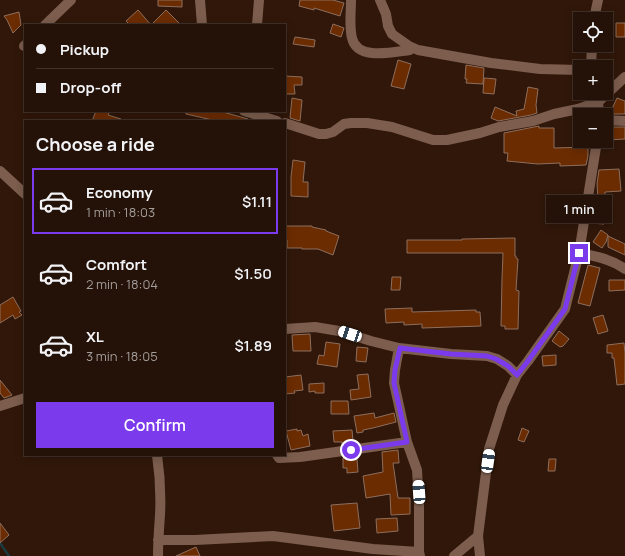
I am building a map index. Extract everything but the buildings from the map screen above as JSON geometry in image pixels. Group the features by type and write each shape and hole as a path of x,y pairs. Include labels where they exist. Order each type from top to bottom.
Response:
{"street":[{"path":"46,24 71,0"},
{"path":"200,0 202,24"},
{"path":"258,24 259,0"},
{"path":"351,0 352,38 354,45 357,48 365,52 378,54 410,50"},
{"path":"380,0 392,34 400,41 418,50 491,63 540,69 573,70"},
{"path":"595,12 598,0"},
{"path":"613,85 625,76"},
{"path":"286,123 319,134 326,134 333,132 344,124 367,123 392,127 433,140 447,140 480,133 499,127 533,122 554,114 578,109 594,100"},
{"path":"250,114 273,120"},
{"path":"613,120 625,121"},
{"path":"480,556 478,536 489,449 503,405 517,375 565,309 579,253 596,148"},
{"path":"0,170 24,193"},
{"path":"579,253 604,258 619,264 625,269"},
{"path":"286,329 315,327 339,331 400,348 451,354 487,356 508,366 517,375"},
{"path":"158,540 194,540 273,536 420,554 417,470 407,442 394,383 395,370 400,348"},
{"path":"0,406 24,398"},
{"path":"277,456 278,458 283,459 407,442"},
{"path":"157,456 160,475 158,556"},
{"path":"454,556 478,536"}],"waterway":[{"path":"0,543 9,556"}],"route":[{"path":"351,450 407,442 394,383 395,370 400,348 451,354 487,356 508,366 517,375 565,309 579,253"}]}
